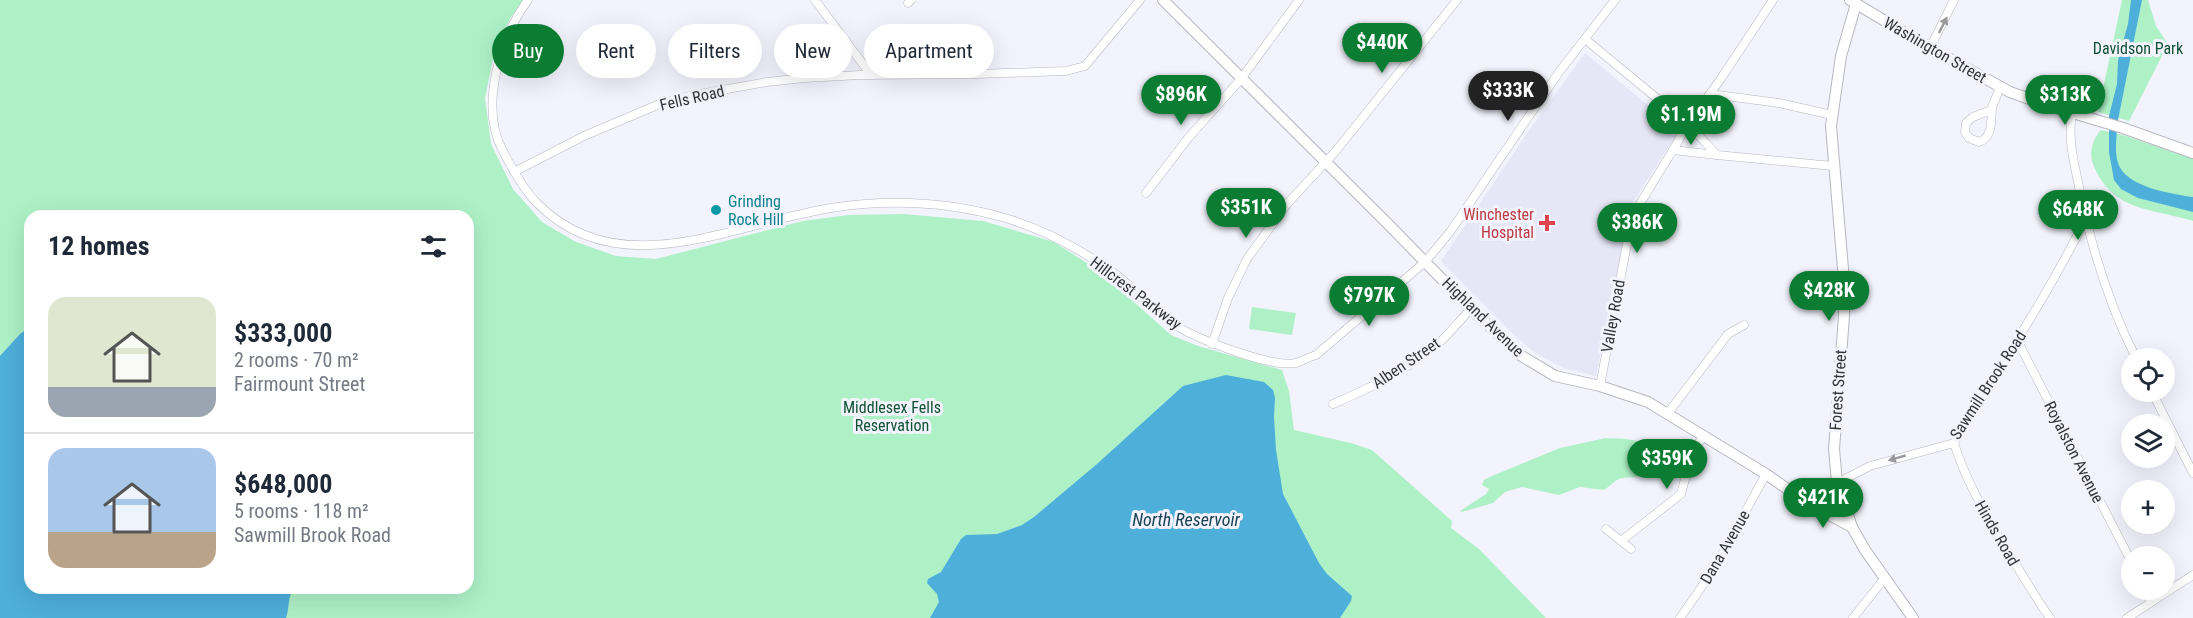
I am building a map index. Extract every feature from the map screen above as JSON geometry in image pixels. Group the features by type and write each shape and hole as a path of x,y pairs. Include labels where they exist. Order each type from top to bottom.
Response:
{"main road":[{"name":"Highland Avenue","path":"1163,0 1471,309 1520,355 1555,375 1600,386 1648,402 1766,474 1807,503 1852,527"},
{"name":"Washington Street","path":"1854,1 1930,48 2000,87 2028,99 2123,128 2193,153"},
{"name":"Forest Street","path":"1854,1 1841,56 1832,115 1833,166 1844,280 1844,316 1835,440 1837,483 1852,527 1884,579 1913,618"},
{"path":"1807,503 1825,495 1837,483"}],"street":[{"name":"Hillcrest Parkway","path":"528,0 516,15 504,42 497,69 492,105 498,142 514,172 537,203 568,228 598,241 635,246 675,245 780,218 833,208 877,204 940,205 1006,218 1048,233 1112,271 1175,325 1212,344 1266,360 1295,363 1316,355 1425,262"},
{"path":"815,0 864,66"},
{"name":"Fells Road","path":"994,74 1066,71 1085,66 1140,0"},
{"path":"1146,193 1189,137 1241,78 1299,0"},
{"path":"1212,344 1228,298 1247,259 1287,204 1325,162 1457,0"},
{"path":"1425,262 1450,232 1518,130 1615,0"},
{"name":"Valley Road","path":"1600,386 1631,223 1641,202 1688,124 1773,0"},
{"path":"1930,48 1954,0"},
{"path":"1585,39 1688,124 1717,155"},
{"name":"Fells Road","path":"514,172 584,136 662,103 694,94 767,82 864,75"},
{"path":"1992,108 1986,114 1968,121 1965,132 1969,138 1978,142 1987,137 1992,108 2000,87"},
{"path":"1710,94 1779,103 1832,115"},
{"path":"2072,113 2071,139 2085,220 2105,284 2132,348"},
{"path":"1673,150 1833,166"},
{"name":"Sawmill Brook Road","path":"1837,483 1870,466 1954,443 2069,253 2085,220"},
{"name":"Alben Street","path":"1333,404 1374,386 1407,367 1439,343 1471,309"},
{"path":"1668,413 1728,333 1744,325"},
{"name":"Royalston Avenue","path":"2017,340 2123,546"},
{"path":"2157,402 2193,473"},
{"path":"1621,541 1681,494 1692,453 1704,435"},
{"name":"Hinds Road","path":"1954,443 1977,500 2050,618"},
{"name":"Dana Avenue","path":"1680,618 1714,569 1766,474"},
{"path":"1606,529 1631,549"},
{"path":"2127,618 2193,575"},
{"path":"1853,618 1884,579"}],"shaded area":[{"name":"Winchester Hospital","path":"1585,53 1679,131 1631,205 1596,376 1566,369 1535,353 1515,336 1441,261 1528,132"}],"green space":[{"name":"Middlesex Fells Reservation","path":"0,0 525,0 508,24 492,24 492,64 485,98 491,144 513,189 542,222 576,242 616,256 656,259 803,221 849,215 903,214 983,221 1054,242 1098,270 1171,335 1198,346 1282,370 1289,391 1294,430 1372,450 1452,521 1451,528 1479,549 1546,618 0,618"},
{"name":"Davidson Park","path":"2122,0 2148,0 2156,26 2168,44 2129,121 2098,112"},
{"path":"2101,130 2193,159 2193,221 2134,206 2111,191 2101,180 2091,155 2095,138"},
{"path":"1252,307 1296,313 1292,335 1249,329"},
{"path":"1606,438 1642,442 1653,450 1655,460 1653,465 1642,475 1619,479 1604,490 1580,487 1559,495 1522,487 1505,492 1493,503 1460,511 1486,494 1489,489 1482,485 1484,480 1492,476 1560,448"}],"water":[{"path":"2131,0 2142,0 2118,120 2116,147 2118,163 2122,171 2139,184 2193,197 2193,212 2138,198 2121,189 2114,180 2109,152 2109,116 2117,84 2118,60 2128,24"},
{"path":"24,331 24,594 291,594 286,618 0,618 0,356"},
{"name":"North Reservoir","path":"1226,375 1264,382 1273,390 1276,450 1283,494 1319,563 1327,574 1352,596 1340,618 930,618 939,602 937,594 927,583 928,579 941,572 961,539 966,535 997,534 1022,525 1097,464 1183,386"}],"place":[{"name":"Grinding Rock Hill","path":"716,210"},
{"name":"Winchester Hospital","path":"1547,223"}]}
